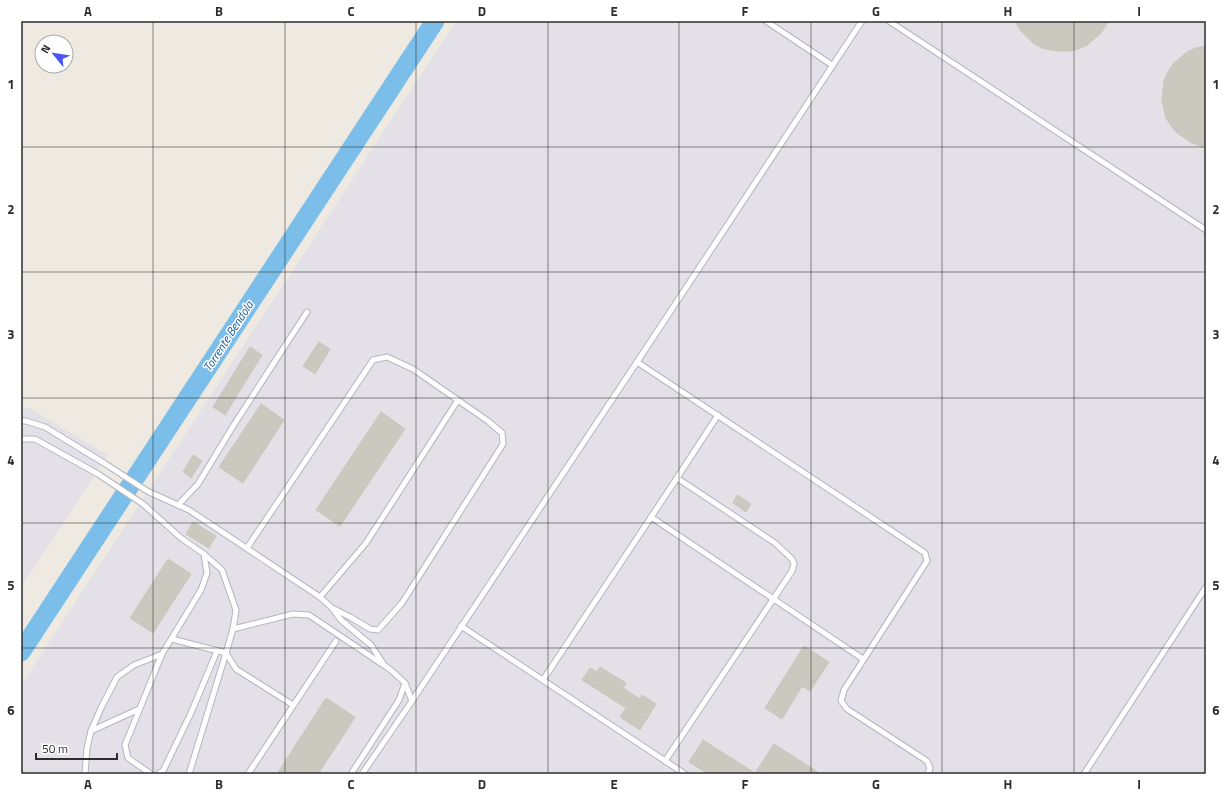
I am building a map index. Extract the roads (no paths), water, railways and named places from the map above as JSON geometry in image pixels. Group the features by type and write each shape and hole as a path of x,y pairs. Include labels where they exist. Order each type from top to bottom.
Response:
{"lane":[{"path":"766,21 832,65"},
{"path":"362,774 862,21"},
{"path":"889,21 1206,230"},
{"path":"178,505 198,484 235,422 307,312"},
{"path":"247,548 373,360 387,357 413,369 488,421 502,433 503,444 402,603 378,630 370,629 332,608"},
{"path":"637,362 925,553 927,561 863,659 844,690 841,701 847,709 928,761 930,768 928,774"},
{"path":"320,597 366,543 458,400"},
{"path":"543,680 718,415"},
{"path":"21,421 26,420 45,427 147,491 189,510 320,597 332,608 341,620 371,645 384,665"},
{"path":"21,438 35,439 98,474 143,504 181,538 204,554 222,570 236,610 234,629 189,774"},
{"path":"665,761 792,571 794,564 792,559 775,543 677,478"},
{"path":"651,517 863,659"},
{"path":"151,774 128,758 125,745 162,654 201,590 207,573 204,554"},
{"path":"1084,774 1206,587"},
{"path":"234,629 293,614 309,615 392,671 405,683 412,700"},
{"path":"461,626 685,774"},
{"path":"172,639 226,653 236,669 294,705"},
{"path":"248,774 336,641"},
{"path":"158,774 164,771 191,713 217,651"},
{"path":"85,774 87,748 91,731 117,678 134,665 162,654"},
{"path":"351,774 399,700 405,683"},
{"path":"91,731 139,709"}],"waterway":[{"name":"Torrente Bendola","path":"21,652 435,21"}]}
